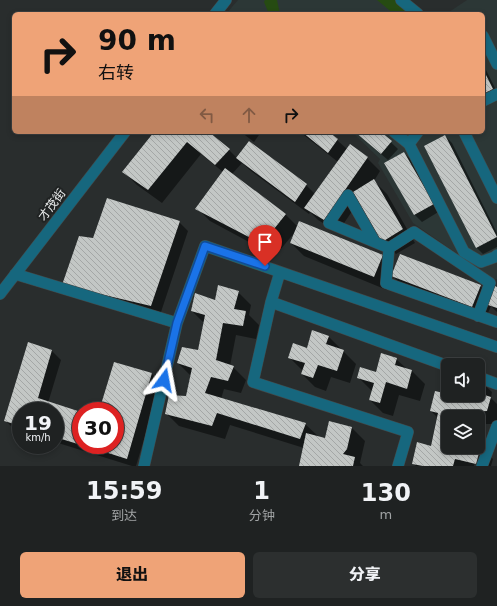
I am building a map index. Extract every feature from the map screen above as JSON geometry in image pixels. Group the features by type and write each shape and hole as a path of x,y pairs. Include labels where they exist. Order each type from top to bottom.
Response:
{"street":[{"path":"217,12 226,0"},
{"path":"401,0 416,12"},
{"path":"485,40 497,64"},
{"path":"485,100 497,94"},
{"name":"才茂街","path":"0,294 123,134"},
{"path":"396,134 409,144 464,252 481,262 497,255"},
{"path":"409,144 416,134"},
{"path":"465,134 497,198"},
{"path":"389,248 414,232 490,283 478,316"},
{"path":"375,242 389,248"},
{"path":"144,466 177,323 205,246 497,347"},
{"path":"389,248 386,283 497,322"},
{"path":"280,272 271,302 253,382 408,432 398,466"},
{"path":"15,274 177,323"},
{"path":"271,302 441,363"},
{"path":"485,380 497,384"},
{"path":"482,466 497,426"}],"shaded area":[{"path":"238,0 409,0 423,12 228,12"},
{"path":"467,0 497,0 497,279 495,280 413,223 378,163 380,159 354,134 485,134 485,12 449,12"}],"green space":[{"path":"265,0 277,0 280,12 268,12 264,2"},
{"path":"377,0 395,0 410,12 392,12"}],"building":[{"path":"485,73 493,89 485,93"},
{"path":"152,134 211,134 230,149 215,165 187,142 148,190 122,172"},
{"path":"304,134 332,134 338,139 328,153"},
{"path":"357,134 383,134 392,141 381,154"},
{"path":"445,135 497,237 476,248 424,146"},
{"path":"249,141 307,184 295,202 236,158"},
{"path":"350,144 368,157 324,220 304,208"},
{"path":"404,152 434,204 414,215 384,163"},
{"path":"225,168 286,214 262,244 195,209"},
{"path":"374,179 403,229 382,242 353,192"},
{"path":"107,198 180,221 151,306 62,285 79,236 93,238"},
{"path":"299,221 383,255 374,277 290,243"},
{"path":"400,254 481,285 472,307 391,276"},
{"path":"218,285 239,291 234,309 246,311 243,326 223,323 216,360 234,366 228,381 211,377 205,393 306,423 300,439 217,413 212,426 165,414 169,395 186,396 192,368 177,363 182,347 198,350 205,315 191,311 195,293 215,300"},
{"path":"495,286 497,287 497,308 488,305"},
{"path":"312,330 329,336 326,344 344,350 337,371 318,365 313,378 301,374 305,363 288,358 293,343 307,348"},
{"path":"28,342 52,350 38,398 50,402 12,402 12,423 4,421"},
{"path":"381,353 397,358 395,365 412,370 407,389 386,382 380,403 369,400 374,383 357,378 360,367 376,372"},
{"path":"114,362 152,373 127,459 111,454 124,454 124,402 102,402"},
{"path":"435,391 441,392 441,402 485,402 485,395 491,397 487,411 441,410 441,454 479,454 476,464 455,459 453,466 423,466 412,464 417,442 431,446 438,413 430,411"},
{"path":"64,406 72,409 72,442 64,440"},
{"path":"329,421 352,427 347,449 343,454 355,457 353,466 299,466 306,433 325,438"}],"route":[{"path":"164,380 177,323 205,246 265,266"}]}
